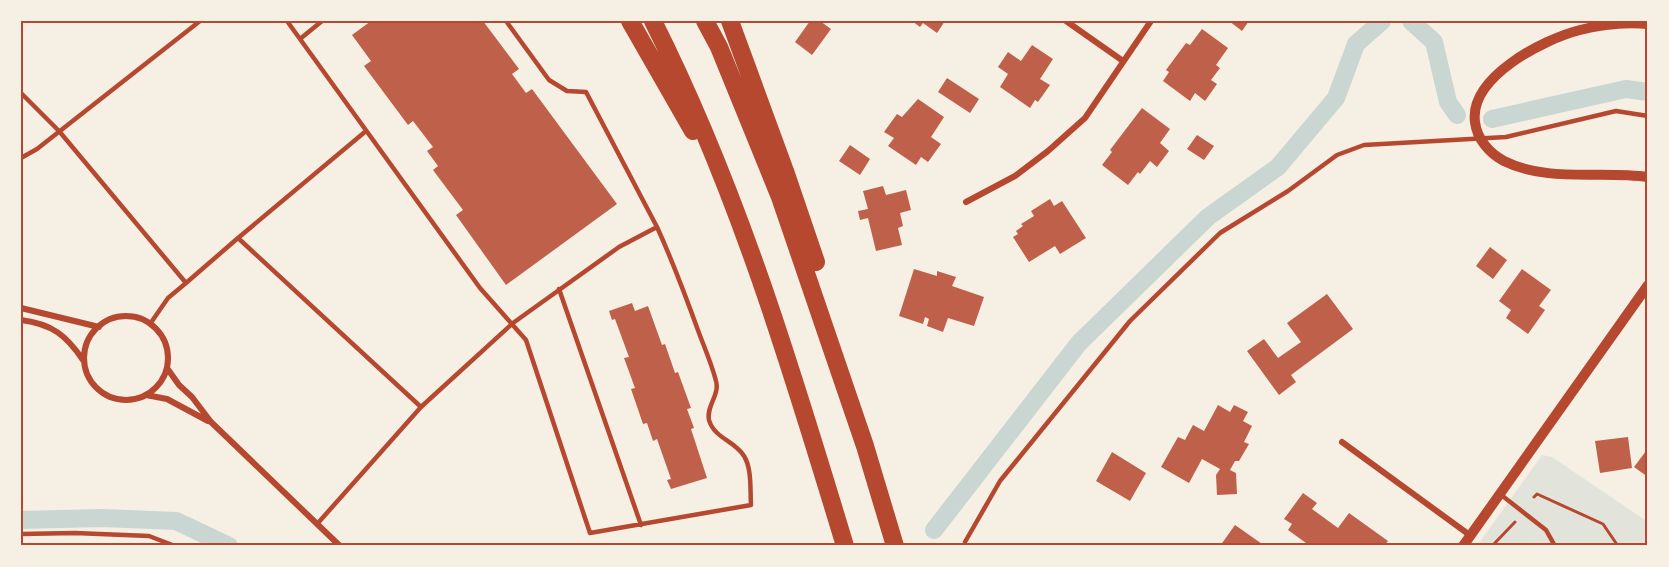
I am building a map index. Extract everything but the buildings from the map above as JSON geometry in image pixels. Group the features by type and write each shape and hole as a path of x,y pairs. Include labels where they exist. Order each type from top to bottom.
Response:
{"highway":[{"path":"630,21 737,211"},
{"path":"653,21 706,135 737,211 781,337 845,546"},
{"path":"705,21 719,47 780,197 865,446 895,546"},
{"path":"730,21 786,171 848,362 865,446"}],"street":[{"path":"1066,21 1123,61"},
{"path":"966,202 1015,176 1056,145 1085,118 1151,21"},
{"path":"1648,24 1594,24 1535,48 1501,70 1485,88 1477,102 1474,117 1480,138 1491,152 1512,165 1532,170 1577,175 1648,177"},
{"path":"1463,546 1648,285"},
{"path":"21,308 99,327"},
{"path":"118,317 140,319 150,324 165,343 168,355 167,368 159,384 146,395 135,399 111,398 100,392 86,372 84,361 89,338 108,320 118,317"},
{"path":"21,320 56,330 71,342 84,361"},
{"path":"167,368 175,381 192,397 211,423 340,546"},
{"path":"146,395 168,399 211,423"},
{"path":"1342,442 1471,536"}],"lane":[{"path":"21,158 37,149 200,21"},
{"path":"287,21 480,288 526,340 590,533 751,505 748,466 743,454 717,434 709,418 709,408 717,384 676,270 657,227 586,92 567,91 549,80 506,21"},
{"path":"300,39 322,21"},
{"path":"21,93 60,131 186,283"},
{"path":"965,542 1000,481 1130,321 1220,233 1278,197 1337,155 1350,149 1372,144 1506,137 1616,111 1648,116"},
{"path":"150,324 168,298 366,131"},
{"path":"318,523 421,407 513,323 618,246 657,227"},
{"path":"238,238 421,407"},
{"path":"559,289 641,525"},
{"path":"1500,494 1546,530 1555,546"},
{"path":"21,534 75,533 149,536 176,546"}],"path":[{"path":"1534,497 1537,494 1603,524 1618,546"},
{"path":"1492,546 1515,522"}],"shaded area":[{"path":"1542,455 1552,457 1648,522 1648,546 1477,546"}],"waterway":[{"path":"934,530 1079,343 1208,217 1278,167 1336,98 1356,44 1382,21"},
{"path":"1411,21 1434,42 1448,102 1457,115"},
{"path":"1492,119 1626,89 1648,92"},
{"path":"21,520 102,518 176,521 229,546"}]}
